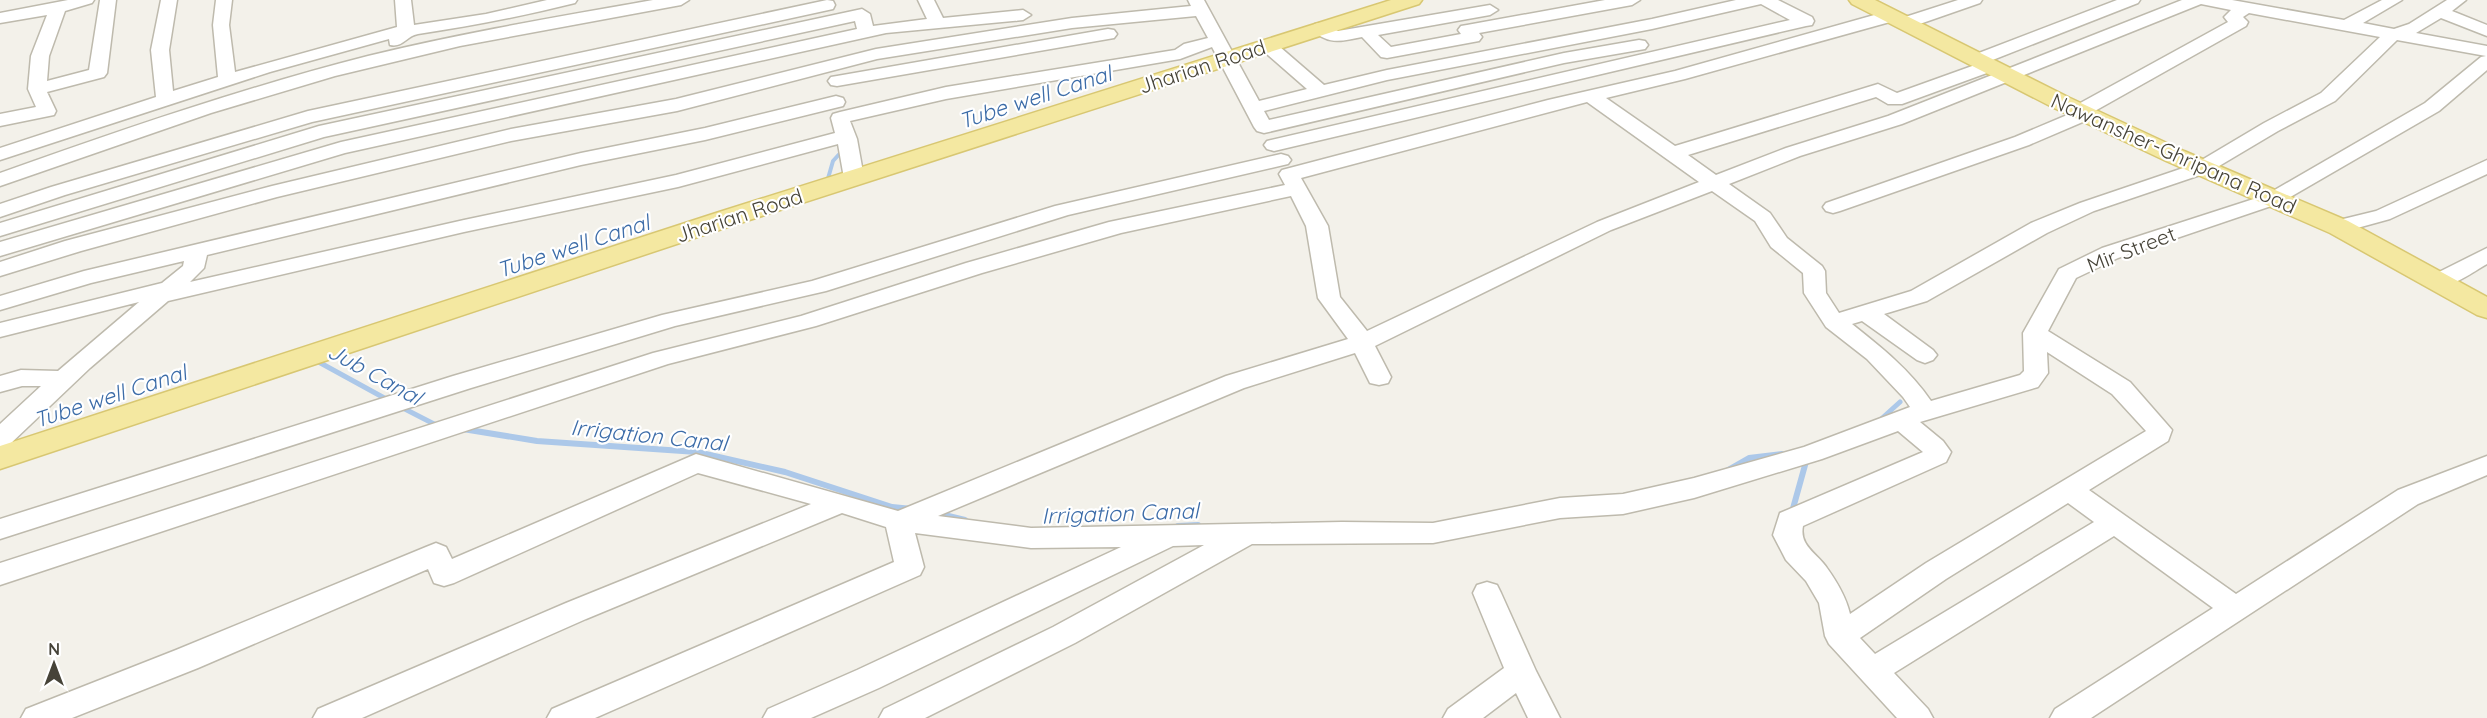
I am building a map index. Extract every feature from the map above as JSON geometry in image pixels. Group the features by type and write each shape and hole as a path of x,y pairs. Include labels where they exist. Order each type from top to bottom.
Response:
{"main road":[{"name":"Jharian Road","path":"0,458 854,178 1221,49 1267,45 1412,0"},
{"name":"Nawansher-Ghripana Road","path":"1859,0 2083,113 2202,168 2339,227 2487,309"}],"street":[{"path":"6,16 49,4 86,0"},
{"path":"37,89 99,73 108,0"},
{"path":"165,99 160,50 169,0"},
{"path":"224,0 221,25 226,80"},
{"path":"379,60 406,31 403,0"},
{"path":"0,154 226,80 406,31 486,19 569,0"},
{"path":"0,180 214,105 330,72 503,32 681,0"},
{"path":"0,211 68,188 308,117 851,0"},
{"path":"926,0 937,23"},
{"path":"0,249 341,148 866,32 886,28 1172,0"},
{"path":"1321,28 1335,37 1552,0"},
{"path":"1366,32 1387,53 1473,37 1467,30 1632,0"},
{"path":"1593,22 1705,0"},
{"path":"1253,108 1387,75 1652,24 1758,0"},
{"path":"0,574 661,358 808,321 974,268 1117,227 1285,167 1806,21 1765,0"},
{"path":"0,529 462,382 670,320 818,286 1062,210 1285,167 1679,75 1974,0"},
{"path":"563,718 910,567 898,521 1234,382 1362,343 1604,226 1793,152 1895,120 1992,68 2132,0"},
{"path":"1671,154 1878,90 1895,100 2197,0"},
{"path":"2205,0 2392,36 2487,51"},
{"path":"2288,15 2308,0"},
{"path":"2345,26 2394,0"},
{"path":"1834,322 1919,296 2039,228 2087,207 2202,168 2271,127 2328,97 2392,36 2415,28 2458,0"},
{"path":"0,120 47,111 37,89 39,56 49,4"},
{"path":"1833,207 1967,161 2083,113 2240,22 2232,17 2246,7"},
{"path":"1200,9 1317,226 1329,298 1355,330 1379,377"},
{"path":"0,269 72,246 283,189 511,135 677,105 876,54 996,34 1200,9"},
{"path":"837,81 1200,9"},
{"path":"1264,127 1564,58 1670,40 1786,11"},
{"path":"2440,12 2487,31"},
{"path":"0,230 319,132 862,14 866,32"},
{"path":"503,32 515,71"},
{"path":"1267,45 1320,91"},
{"path":"0,330 464,226 678,181 840,119 945,93 1180,54 1190,48 1221,49"},
{"name":"Mir Street","path":"37,718 187,659 436,554 444,575 696,463 898,521 1031,538 1249,533 1433,533 1560,508 1623,504 1694,488 1813,453 1913,415 2029,381 2036,373 2035,333 2067,274 2110,253 2273,199 2432,107 2487,61"},
{"path":"843,62 833,93 854,178"},
{"path":"1591,96 1763,217 1779,242 1814,271 1815,293 1834,322 1875,354 1912,392 1913,415 1938,452 1937,456 1790,520 1787,535 1796,553 1816,573 1833,602 1840,636 1917,718"},
{"path":"0,303 84,278 581,159 705,134 840,119"},
{"path":"2339,227 2383,215 2487,166"},
{"path":"0,439 64,379 193,268 197,251"},
{"path":"2439,281 2487,255"},
{"path":"1865,312 1925,355"},
{"path":"1840,636 1936,571 2159,435 2159,430 2121,388 2035,333"},
{"path":"0,384 21,378 64,379"},
{"path":"2066,718 2408,497 2487,465"},
{"path":"2068,489 2234,608"},
{"path":"329,718 576,611 841,503"},
{"path":"1872,671 2115,522"},
{"path":"895,718 1064,635 1249,533"},
{"path":"779,718 868,679 1172,534"},
{"path":"1487,592 1521,672 1544,718"},
{"path":"1459,718 1521,672"}],"waterway":[{"path":"827,182 833,161 843,150"},
{"name":"Jub Canal","path":"315,360 388,400"},
{"name":"Irrigation Canal","path":"1879,421 1900,402"},
{"name":"Jub Canal","path":"399,406 436,425"},
{"name":"Irrigation Canal","path":"463,429 537,441 697,452 785,472 892,507 912,509"},
{"name":"Irrigation Canal","path":"1728,470 1749,458 1782,454"},
{"name":"Irrigation Canal","path":"1792,512 1807,458"},
{"name":"Irrigation Canal","path":"936,513 965,520"},
{"name":"Irrigation Canal","path":"1178,526 1198,525"}],"water label":[{"name":"Tube well Canal","path":"1035,97"},
{"name":"Tube well Canal","path":"573,246"},
{"name":"Tube well Canal","path":"110,396"}]}
